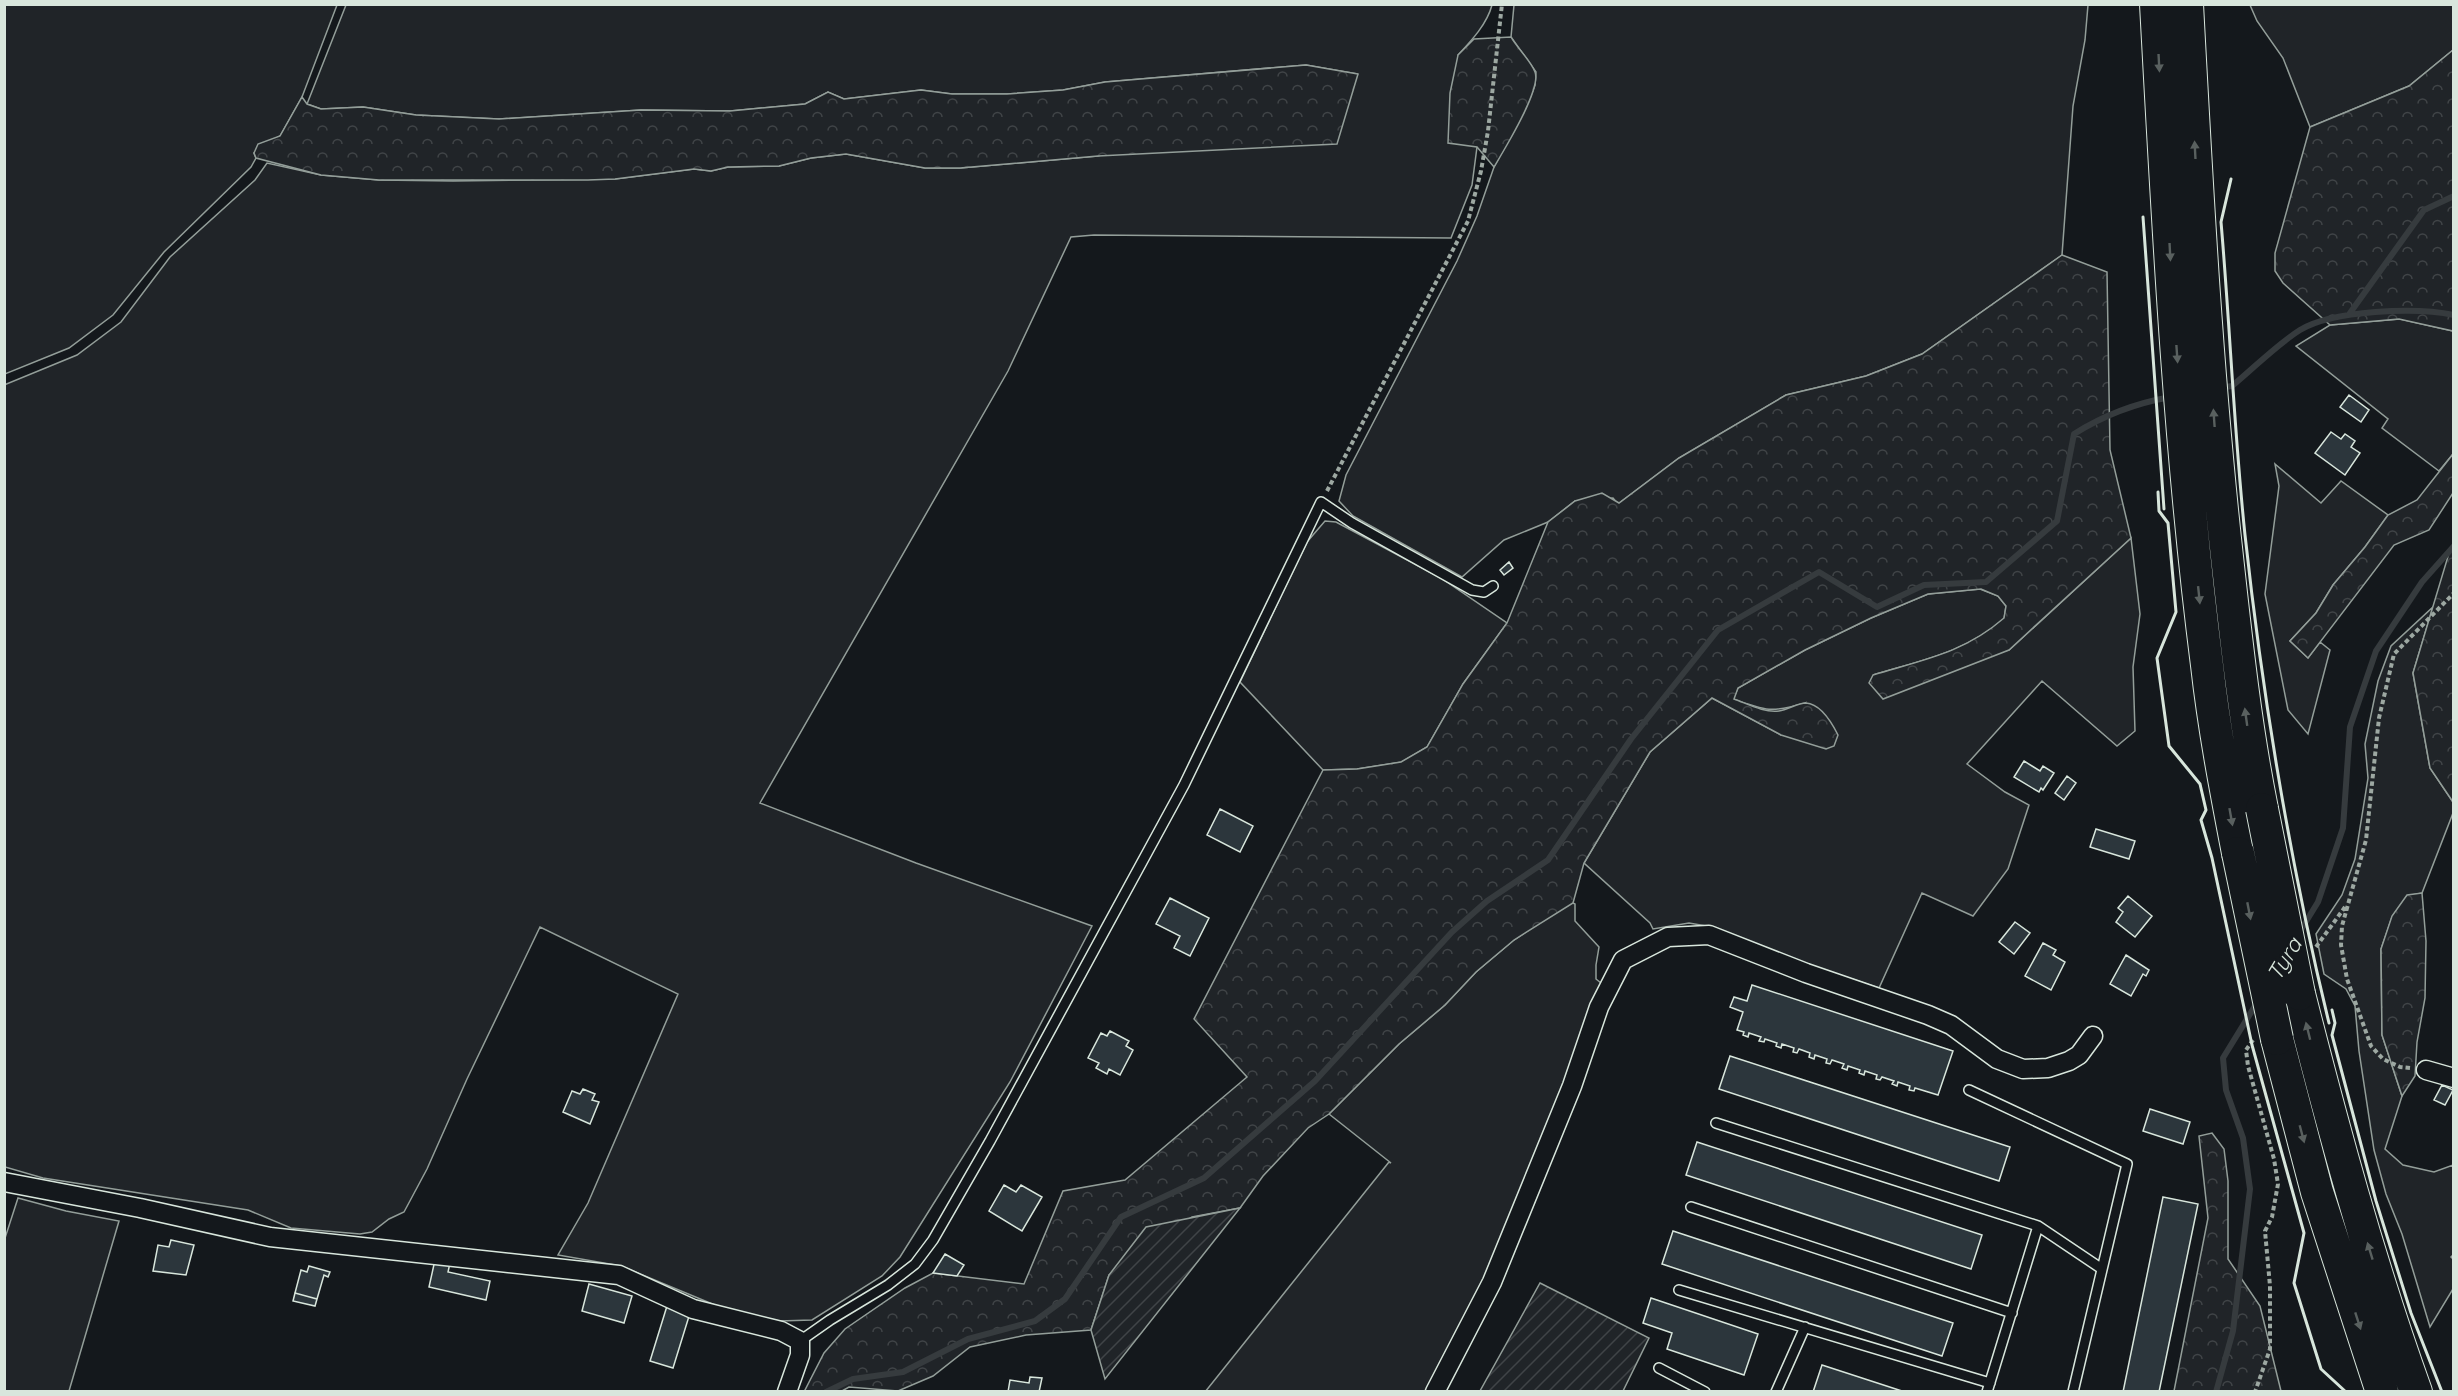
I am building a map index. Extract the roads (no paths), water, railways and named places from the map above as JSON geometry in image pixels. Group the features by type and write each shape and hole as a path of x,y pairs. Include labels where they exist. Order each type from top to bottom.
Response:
{"highway":[{"path":"2156,4 2172,295 2186,479 2207,667 2238,853 2277,1039 2317,1192 2382,1392"},
{"path":"2187,4 2204,293 2218,477 2238,662 2262,809 2299,994 2349,1182 2393,1327 2416,1392"}],"street":[{"path":"1435,1392 1492,1282 1572,1086 1599,1007 1623,960 1668,937 1709,935 1806,973 1928,1015 1951,1025 1997,1059 2023,1069 2048,1068 2069,1061 2079,1055 2093,1036"},
{"path":"2426,1070 2454,1078"},
{"path":"4,1182 140,1208 270,1237 619,1275 693,1309 781,1331 800,1341 800,1355 787,1392"}],"lane":[{"path":"800,1341 888,1285 915,1263 933,1240 990,1141 1184,785 1321,502 1352,523 1472,590 1484,592 1493,586"},
{"path":"1969,1090 2127,1164 2073,1392"},
{"path":"1716,1123 2038,1226 2102,1269"},
{"path":"1691,1207 2012,1312"},
{"path":"1679,1290 1805,1327 1989,1387 2038,1226"},
{"path":"1776,1392 1805,1327"},
{"path":"1659,1368 1705,1392"}],"waterway":[{"path":"2350,313 2424,210 2454,196"},
{"path":"2219,388 2232,386 2282,343 2315,323 2353,314 2375,312 2419,311 2454,315"},
{"path":"826,1392 853,1379 903,1372 968,1339 1035,1321 1065,1299 1121,1217 1204,1178 1315,1081 1452,932 1487,901 1548,860 1631,739 1718,630 1819,572 1877,607 1924,585 1986,582 2057,521 2074,434 2121,411 2171,397"},
{"name":"Tyra","path":"2299,933 2318,902 2343,828 2350,727 2376,651 2422,582 2454,546"},
{"name":"Tyra","path":"2216,1392 2233,1331 2250,1189 2243,1138 2226,1090 2223,1058 2258,1001"}]}
